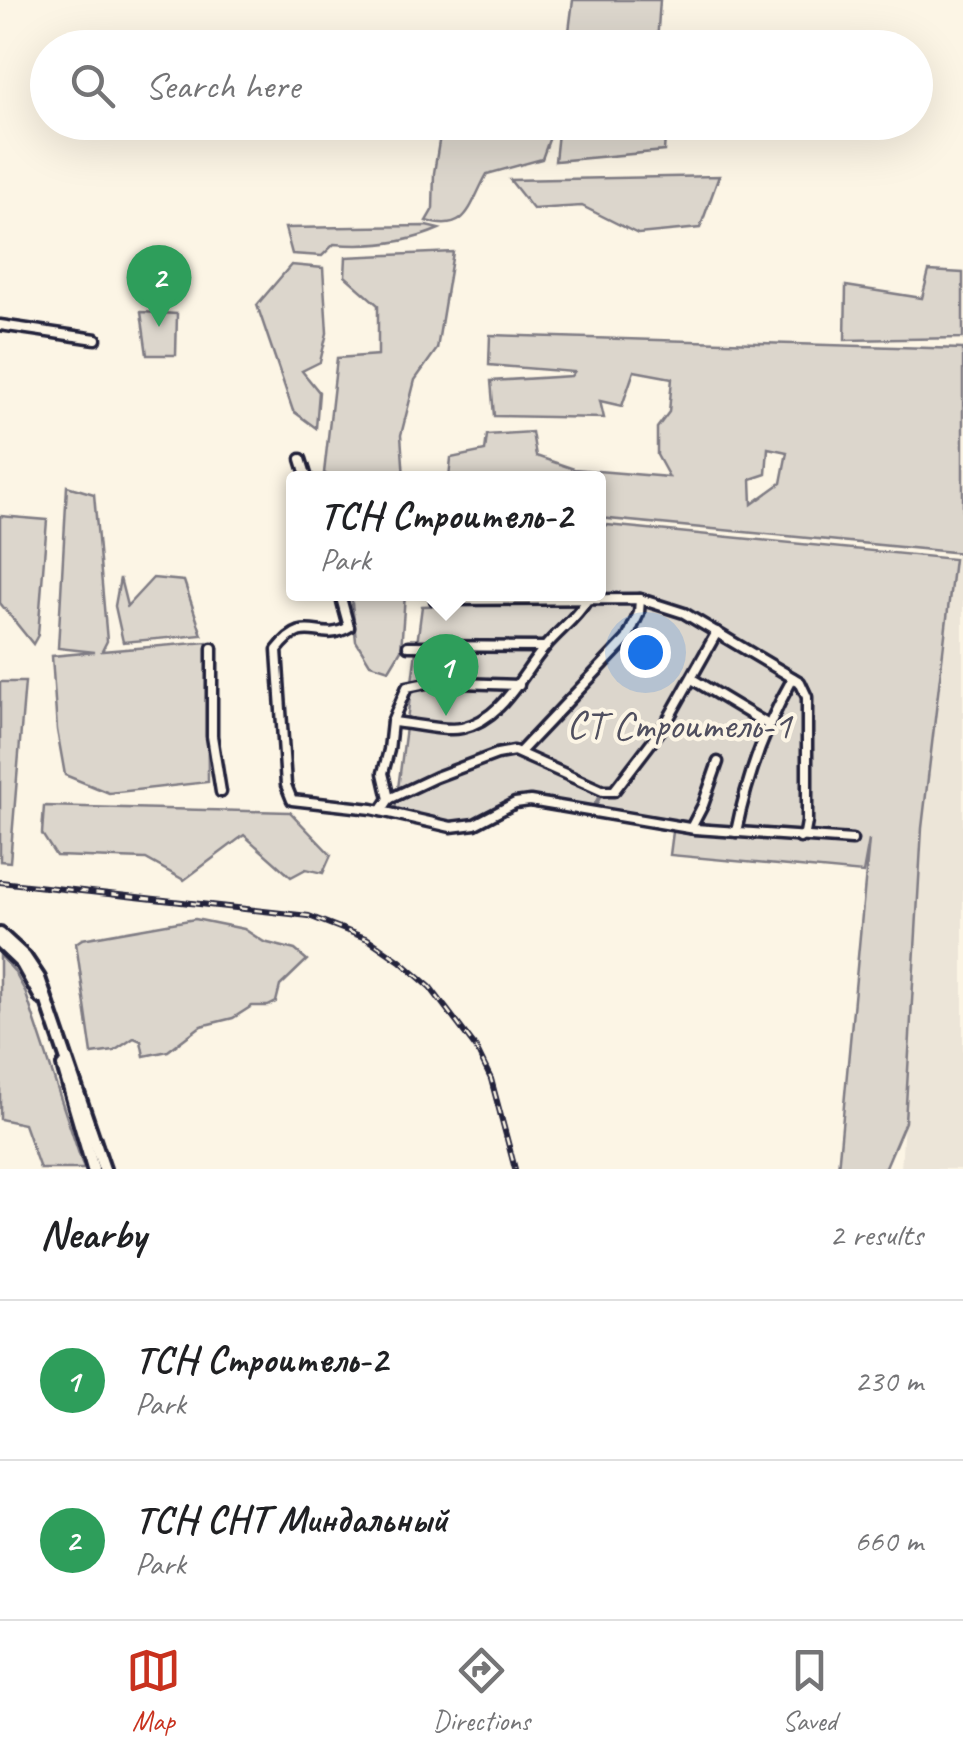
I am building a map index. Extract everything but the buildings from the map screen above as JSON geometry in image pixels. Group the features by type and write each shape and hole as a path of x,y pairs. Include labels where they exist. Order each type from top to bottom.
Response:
{"main road":[{"path":"0,934 40,978 104,1169"},
{"path":"0,943 22,964 44,1003 93,1169"}],"street":[{"path":"0,325 96,338"},
{"path":"301,459 305,471"},
{"path":"381,811 389,799 497,754 520,752 626,639 634,627 640,598"},
{"path":"606,599 640,598 684,613 804,686 808,697 807,822 800,838"},
{"path":"342,601 349,627 339,633 292,632 276,650 286,785 292,800 381,811 451,827 475,824 523,801 691,828 852,840"},
{"path":"392,722 448,730 464,728 491,713 586,601"},
{"path":"520,752 528,760 610,793 621,785 666,724 716,632"},
{"path":"408,646 545,646"},
{"path":"212,648 212,736 221,792"},
{"path":"736,832 767,724 793,678"},
{"path":"692,679 767,724"},
{"path":"389,799 383,773 392,722 407,687 431,682 519,684"},
{"path":"691,828 704,805 718,762"},
{"path":"591,812 603,791"}],"shaded area":[{"path":"963,554 963,1169 901,1169 922,828 954,559"}],"green space":[{"path":"573,0 660,0 658,30 569,30"},
{"path":"439,140 549,140 542,159 487,174 466,214 451,224 426,221 433,209"},
{"path":"557,140 665,140 664,151 555,161"},
{"path":"719,176 700,228 638,234 582,206 533,209 510,180"},
{"path":"285,228 439,229 388,243 334,244 322,256 292,254"},
{"path":"453,252 437,349 415,380 401,435 404,471 324,471 337,358 378,355 378,305 345,276 346,257"},
{"path":"291,265 323,268 327,333 320,362 302,371 319,392 316,428 293,411 257,305"},
{"path":"929,271 963,273 963,338 845,340 846,286 922,298"},
{"path":"141,312 177,314 176,355 147,355"},
{"path":"490,335 963,349 963,553 606,519 606,472 669,477 657,455 657,428 669,412 672,378 634,371 622,406 600,401 604,418 494,416 491,381 571,376 574,372 489,365","holes":["768,448 787,452 781,483 752,504 751,479 766,474"]},
{"path":"532,432 536,456 574,469 598,471 450,471 451,458 485,451 487,435"},
{"path":"67,486 94,494 107,641 102,651 207,642 208,782 109,793 65,775 57,730 52,656 95,652 58,648"},
{"path":"0,516 47,520 38,635 33,644 0,603"},
{"name":"СТ Строитель-1","path":"606,525 954,559 922,828 905,1122 885,1169 838,1169 869,840 863,873 670,855 674,824 593,811 604,790 515,750 476,761 519,753 601,792 591,811 529,800 458,826 436,824 395,811 422,606 585,601 496,707 467,724 447,729 478,724 504,703 588,601 642,600 606,599"},
{"path":"120,578 127,606 153,578 184,581 202,635 123,642 115,606"},
{"path":"352,601 404,601 401,650 389,670 370,664 356,641"},
{"path":"440,601 511,601 440,604"},
{"path":"0,682 25,682 10,862 0,861"},
{"path":"44,806 290,812 331,855 323,873 306,869 291,877 244,835 184,880 146,859 56,856 42,834"},
{"path":"195,919 244,929 264,942 295,950 307,960 280,986 276,1002 252,1006 233,1018 201,1026 168,1051 144,1056 141,1041 134,1038 114,1051 92,1054 76,943"},
{"path":"0,955 25,991 84,1169 40,1169 24,1124 0,1119"}],"railway":[{"path":"0,882 309,916 368,939 430,987 476,1048 491,1079 515,1169"}],"place":[{"name":"ТСН СНТ Миндальный","path":"159,327"},
{"name":"ТСН Строитель-2","path":"446,716"}]}
